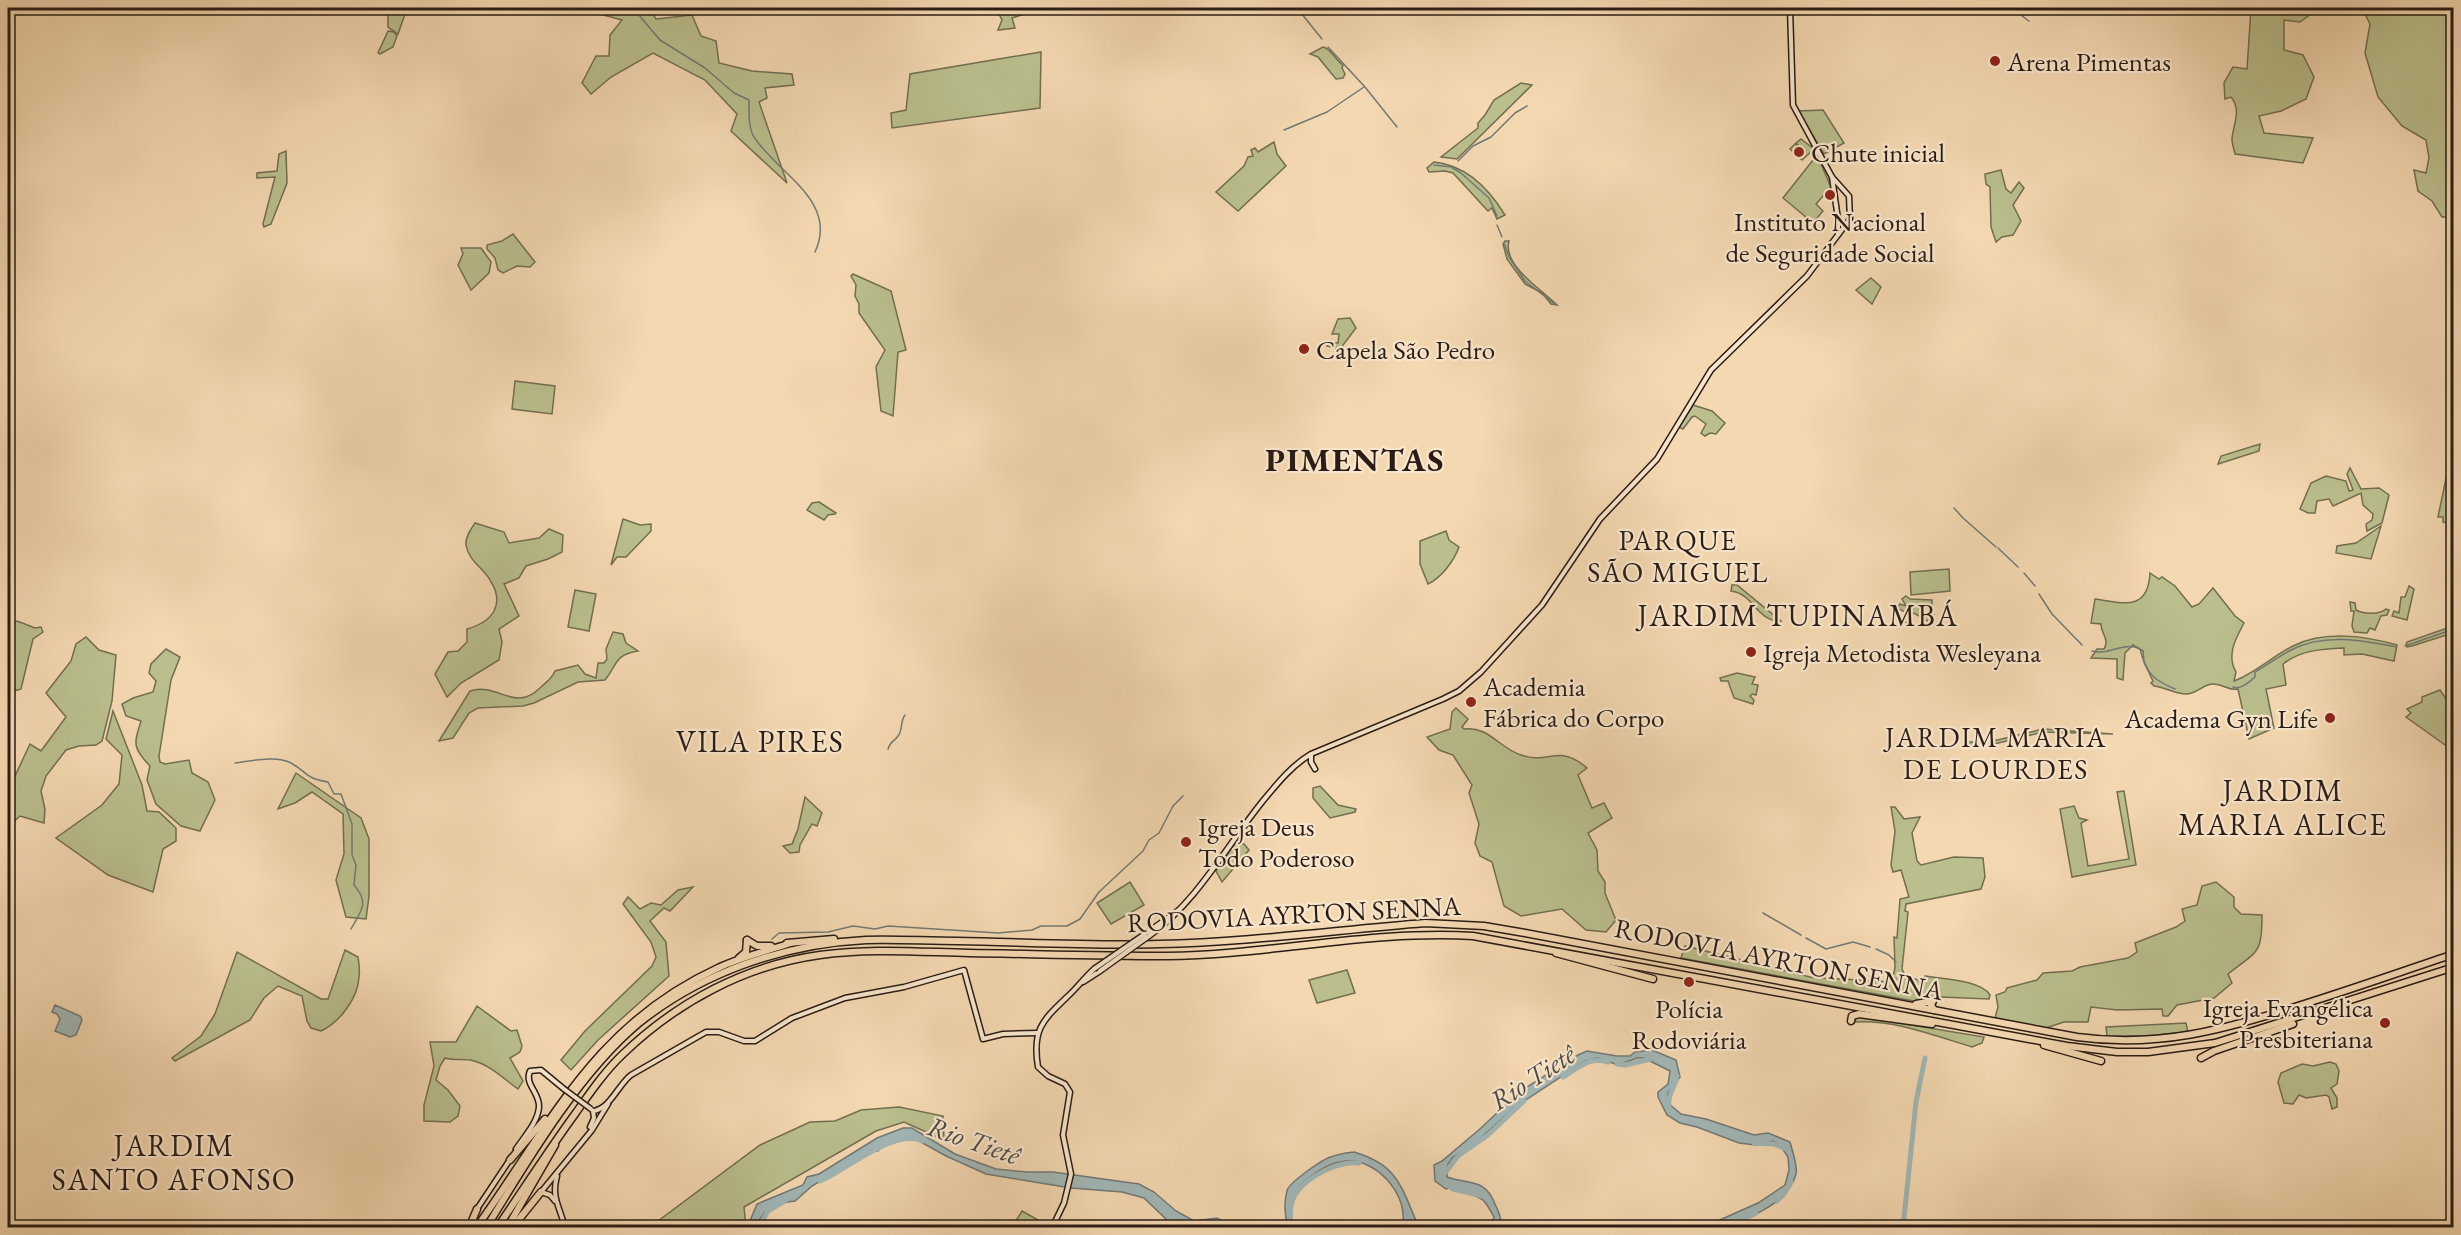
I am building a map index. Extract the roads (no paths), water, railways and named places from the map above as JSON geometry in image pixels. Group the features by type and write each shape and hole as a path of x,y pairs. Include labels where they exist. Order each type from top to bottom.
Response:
{"highway":[{"name":"RODOVIA AYRTON SENNA","path":"486,1227 537,1147 585,1080 616,1044 639,1023 694,987 745,964 796,949 865,940 1157,945 1246,940 1407,924 1451,923 1525,933 1852,994 1916,1004 1933,1001 1931,1007 1934,1010 2077,1037 2111,1041 2160,1040 2202,1034 2337,994 2454,954"},
{"name":"RODOVIA AYRTON SENNA","path":"497,1227 604,1074 644,1036 673,1013 728,982 799,958 822,954 885,951 1191,956 1260,951 1402,935 1473,936 2108,1051 2168,1050 2234,1039 2454,967"},
{"path":"736,960 745,953 747,940 765,947 834,939 865,940"},
{"path":"476,1227 566,1096 599,1053 644,1012 682,987 736,960 791,943"},
{"path":"1545,948 1564,956 1653,980"},
{"path":"2201,1058 2328,1008"},
{"path":"1851,1021 1852,1016 1859,1014 1921,1023 1944,1023"},
{"path":"2027,1038 2055,1049 2100,1061"},
{"path":"510,1160 566,1096"},
{"path":"507,1227 553,1152 557,1139"},
{"path":"512,1227 541,1192"},
{"path":"469,1227 477,1209"}],"main road":[{"path":"1790,8 1793,105 1832,177 1838,235"},
{"path":"1080,984 1179,910 1280,781 1298,763 1311,754 1443,699 1459,691 1481,672 1542,605 1600,519 1657,459 1711,370 1807,276 1850,219 1850,201 1845,190 1832,177"},
{"path":"1835,191 1845,190"},
{"path":"1838,219 1850,219"},
{"path":"1311,754 1311,762 1315,769"},
{"path":"1052,1227 1067,1192 1071,1174 1063,1136 1070,1092 1065,1084 1048,1076 1038,1067 1037,1033 1048,1014 1094,969 1147,935"},
{"path":"555,1201 550,1195 541,1192 557,1175 623,1081 706,1032 719,1032 744,1041 755,1041 792,1018 845,998 904,987 964,970 983,1039 1003,1034 1037,1033"},
{"path":"477,1209 510,1160 538,1112 538,1101 528,1076 533,1070 541,1070 592,1110 594,1122 588,1132"},
{"path":"592,1110 601,1108 610,1100"},
{"path":"557,1175 554,1187 555,1201 565,1227"}],"waterway":[{"path":"633,8 660,40 705,68 734,93 749,100 750,124 754,137 802,189 819,218 820,234 815,252"},
{"path":"1297,8 1322,39"},
{"path":"2011,8 2029,21"},
{"path":"1328,47 1365,87 1397,127"},
{"path":"1284,130 1327,112 1364,87"},
{"path":"1458,161 1473,146 1491,137 1515,113 1527,106"},
{"path":"1434,165 1451,167 1461,173 1489,198 1497,216"},
{"path":"1497,225 1502,237"},
{"path":"1504,243 1509,257 1525,281 1556,305"},
{"path":"1954,508 1996,547"},
{"path":"1998,548 2018,567"},
{"path":"2024,573 2035,586"},
{"path":"2039,594 2052,614 2082,645"},
{"path":"2405,646 2454,629"},
{"path":"2233,687 2245,685 2255,677 2255,672 2291,650 2316,641 2356,640 2396,647"},
{"path":"2092,651 2104,652 2122,647 2140,649 2152,675 2175,689"},
{"path":"888,749 900,734 905,715"},
{"path":"235,763 264,759 285,761 310,777 328,782 334,794 341,794 352,824 352,855 356,865 354,885 363,902 361,912 351,929"},
{"path":"772,939 779,933 828,932 853,926 875,929 888,926 998,933 1032,930 1041,926 1067,926 1080,919 1099,892 1143,851 1149,840 1159,833 1173,806 1183,796"},
{"path":"1763,913 1801,935"},
{"path":"1806,938 1826,949 1853,942 1870,947"},
{"path":"1876,949 1889,955 1896,962"},
{"path":"1903,1228 1916,1102 1925,1058"},
{"name":"Rio Tietê","path":"1617,1064 1625,1065 1651,1059"},
{"name":"Rio Tietê","path":"1563,1077 1589,1062 1608,1062"},
{"name":"Rio Tietê","path":"1669,1110 1670,1096 1677,1076"},
{"name":"Rio Tietê","path":"1445,1173 1458,1156 1488,1135 1524,1101"},
{"name":"Rio Tietê","path":"820,1181 884,1145 898,1140 923,1141"},
{"name":"Rio Tietê","path":"1754,1143 1774,1144 1786,1149"},
{"name":"Rio Tietê","path":"1292,1228 1291,1207 1293,1198 1300,1188 1315,1176 1333,1167 1359,1163"},
{"name":"Rio Tietê","path":"1777,1201 1791,1182"},
{"name":"Rio Tietê","path":"1446,1184 1453,1189 1482,1196"},
{"name":"Rio Tietê","path":"758,1228 768,1211 786,1200"},
{"name":"Rio Tietê","path":"1725,1228 1756,1213"}],"place":[{"name":"Arena Pimentas","path":"1995,61"},
{"name":"Chute inicial","path":"1799,152"},
{"name":"Instituto Nacional de Seguridade Social","path":"1830,195"},
{"name":"Capela São Pedro","path":"1304,349"},
{"name":"Igreja Metodista Wesleyana","path":"1751,652"},
{"name":"Academia Fábrica do Corpo","path":"1471,702"},
{"name":"Academa Gyn Life","path":"2330,718"},
{"name":"Igreja Deus Todo Poderoso","path":"1186,842"},
{"name":"Polícia Rodoviária","path":"1689,982"},
{"name":"Igreja Evangélica Presbiteriana","path":"2385,1023"}],"district":[{"name":"PIMENTAS","path":"1355,459"},
{"name":"PARQUE SÃO MIGUEL","path":"1678,556"},
{"name":"JARDIM TUPINAMBÁ","path":"1798,615"},
{"name":"VILA PIRES","path":"760,741"},
{"name":"JARDIM MARIA DE LOURDES","path":"1996,753"},
{"name":"JARDIM MARIA ALICE","path":"2283,807"},
{"name":"JARDIM SANTO AFONSO","path":"174,1162"}]}
